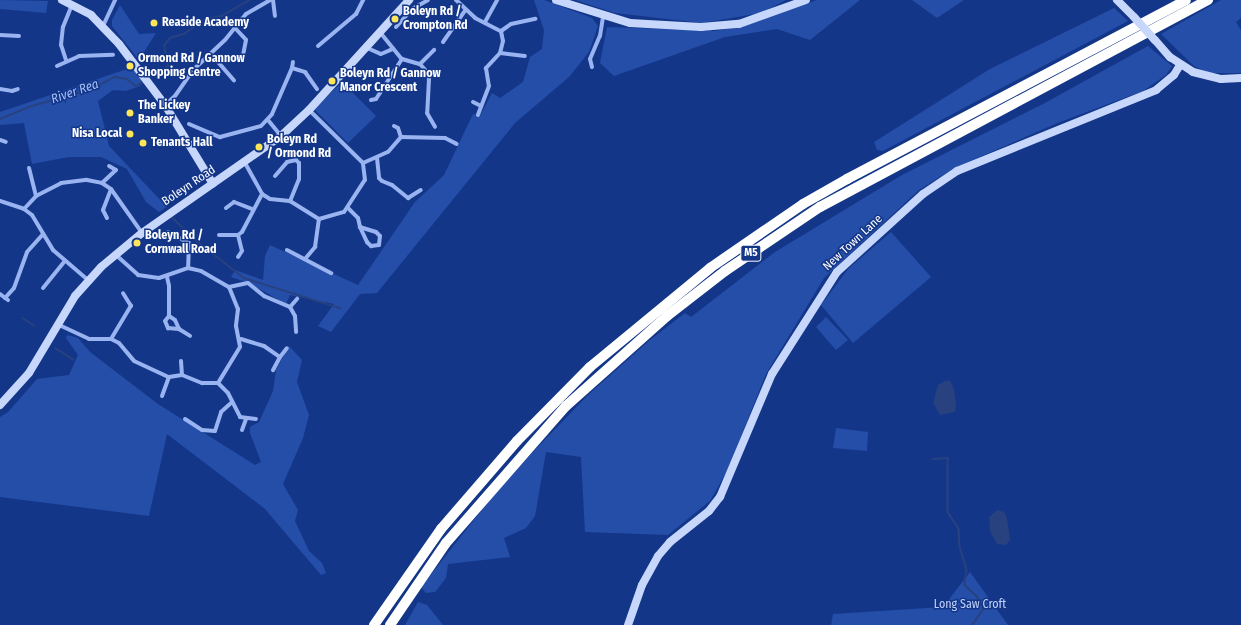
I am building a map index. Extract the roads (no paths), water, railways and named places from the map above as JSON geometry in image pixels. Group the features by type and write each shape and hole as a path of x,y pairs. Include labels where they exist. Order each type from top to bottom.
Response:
{"highway":[{"name":"M5","path":"374,625 441,529 517,441 601,357 710,268 803,204 847,179 1186,0"},
{"name":"M5","path":"390,625 446,543 566,406 667,316 725,271 820,207 1208,0"}],"street":[{"path":"62,0 72,4 103,26 150,81 213,184"},
{"path":"103,26 115,0"},
{"path":"165,105 175,96 194,69 236,28 246,14 270,0"},
{"path":"273,0 275,16"},
{"path":"318,46 356,14 363,0"},
{"name":"Boleyn Road","path":"0,405 29,373 57,324 88,280 115,254 142,233 281,136 309,110 379,31 409,0"},
{"path":"396,26 412,9 428,0"},
{"path":"456,0 475,18 485,22 501,32"},
{"path":"485,22 497,0"},
{"path":"556,0 603,16 630,23 663,26 728,26 806,0"},
{"path":"1117,0 1180,65 1206,76 1241,78"},
{"path":"66,60 62,39 65,20 72,4"},
{"path":"443,42 465,10"},
{"path":"592,67 590,59 600,36 603,16"},
{"path":"501,32 511,24 535,19"},
{"path":"236,28 246,40 243,56"},
{"path":"379,31 402,59 420,64 429,79 427,113 435,127"},
{"path":"478,115 489,86 487,66 500,53 502,41 501,32"},
{"path":"0,35 19,36"},
{"path":"365,47 381,54 393,49"},
{"path":"420,64 434,50"},
{"path":"500,53 525,56"},
{"path":"211,54 234,80"},
{"path":"57,66 66,60 79,56 113,55"},
{"path":"371,100 376,99 402,59"},
{"path":"189,124 224,137 242,129 261,126 268,120 292,68 293,62"},
{"name":"New Town Lane","path":"628,625 642,585 658,556 670,542 709,511 720,497 772,374 837,272 923,194 957,171 1156,90 1174,75 1180,65"},
{"path":"292,68 305,72 317,89"},
{"path":"0,89 12,91 18,89"},
{"path":"472,102 481,106"},
{"path":"244,163 262,194 270,198 290,201 319,218 338,214 348,208 352,196 365,180 363,163 309,110"},
{"path":"268,120 281,136"},
{"path":"394,126 398,128 401,137"},
{"path":"363,163 388,152 401,137"},
{"path":"401,137 445,138 457,144"},
{"path":"0,140 6,142"},
{"path":"377,158 379,178 382,181 392,185 408,198 421,190"},
{"path":"275,176 287,162 296,160 299,163 299,179 290,201"},
{"path":"102,183 116,170 109,166"},
{"path":"29,168 36,196"},
{"path":"24,209 36,196 61,183 87,180 102,183 112,189 142,233"},
{"path":"107,218 103,210 112,189"},
{"path":"219,235 238,235 242,232 252,210 262,194"},
{"path":"0,202 24,209 37,221 53,250 88,280"},
{"path":"226,208 234,202 252,210"},
{"path":"348,208 358,218 360,227 367,242 371,246 379,245 380,236 376,232 360,227"},
{"path":"305,259 315,247 319,218"},
{"path":"168,232 189,243 188,268"},
{"path":"0,294 6,299 14,288 27,252 43,234"},
{"path":"238,235 242,251 238,257"},
{"path":"287,250 331,273"},
{"path":"115,254 138,275 159,278 167,277 188,268 201,271 229,287 238,309 236,326 240,339 240,348 218,384"},
{"path":"43,288 65,261"},
{"path":"167,277 169,286 168,316 165,321 168,328 179,329 190,336"},
{"path":"229,287 248,283 264,296 290,307 295,316 296,332"},
{"path":"111,339 131,306 123,293"},
{"path":"290,307 296,299"},
{"path":"168,316 175,320 179,329"},
{"path":"57,324 89,339 111,339 119,343 134,361 169,377 182,375 202,383 218,384 228,393 240,417 246,419 256,419"},
{"path":"240,339 264,346 280,357"},
{"path":"273,370 287,348"},
{"path":"181,361 182,375"},
{"path":"162,396 169,377"},
{"path":"184,419 202,430 215,431 221,412 232,402"},
{"path":"242,430 246,419"}],"waterway":[{"name":"River Rea","path":"149,78 168,66 164,46 170,38 184,34 204,20 222,16 250,0"},
{"name":"River Rea","path":"0,119 29,107 94,88 115,77 127,79 136,86 144,82"},
{"path":"172,217 198,242 244,278 340,308"},
{"path":"23,318 35,326"},
{"path":"55,348 74,360"},
{"path":"933,459 948,458 948,512 959,529 960,547 967,570 965,585 977,596 984,609 973,625"}],"place":[{"name":"Boleyn Rd / Crompton Rd","path":"395,19"},
{"name":"Reaside Academy","path":"154,23"},
{"name":"Ormond Rd / Gannow Shopping Centre","path":"130,66"},
{"name":"Boleyn Rd / Gannow Manor Crescent","path":"332,81"},
{"name":"The Lickey Banker","path":"130,113"},
{"name":"Nisa Local","path":"130,134"},
{"name":"Tenants Hall","path":"143,143"},
{"name":"Boleyn Rd / Ormond Rd","path":"259,147"},
{"name":"Boleyn Rd / Cornwall Road","path":"137,243"}],"park label":[{"name":"Long Saw Croft","path":"970,605"}]}
